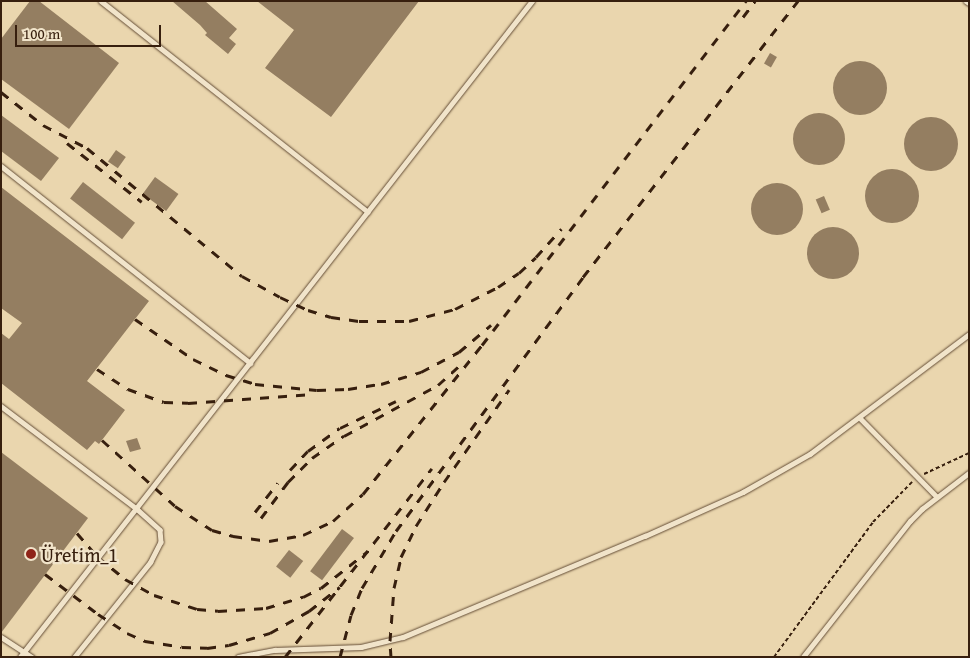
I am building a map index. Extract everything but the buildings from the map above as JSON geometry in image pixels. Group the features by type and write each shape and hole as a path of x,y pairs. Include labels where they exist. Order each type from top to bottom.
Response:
{"lane":[{"path":"102,1 368,212"},
{"path":"20,657 530,3 524,1"},
{"path":"1,166 250,363"},
{"path":"238,657 275,650 362,647 403,637 645,536 743,492 810,454 969,334"},
{"path":"1,406 137,509 160,530 161,542 151,562 75,657"},
{"path":"860,418 937,497"},
{"path":"803,657 910,522 937,497 969,473"},
{"path":"1,637 32,657"},
{"path":"293,650 294,657"}],"path":[{"path":"774,657 873,522 918,477 969,453"}],"railway":[{"path":"102,440 175,506 212,530 233,536 269,541 303,535 333,521 363,494 482,345 746,1"},
{"path":"743,17 755,1"},
{"path":"340,657 351,615 362,588 396,531 583,277 798,1"},
{"path":"1,92 43,125 87,148 242,276 308,310 331,317 359,321 409,321 455,309 498,287 519,273 561,229"},
{"path":"67,143 142,202"},
{"path":"135,319 193,359 226,375 255,384 317,390 348,389 381,384 421,372 459,352 491,325"},
{"path":"261,518 288,482 312,458 344,436 438,385 458,367"},
{"path":"97,369 128,389 164,402 188,403 313,394"},
{"path":"391,657 390,641 394,588 401,557 416,526 444,482 509,390"},
{"path":"290,470 308,451 340,428 396,401"},
{"path":"285,657 432,468"},
{"path":"255,512 278,483"},
{"path":"77,533 98,557 125,579 154,595 197,609 218,611 266,608 303,597 321,588 368,551"},
{"path":"45,574 98,614 127,633 145,641 182,647 207,648 229,645 270,633 309,611 340,587"}],"place":[{"name":"Üretim_1","path":"31,554"}]}
